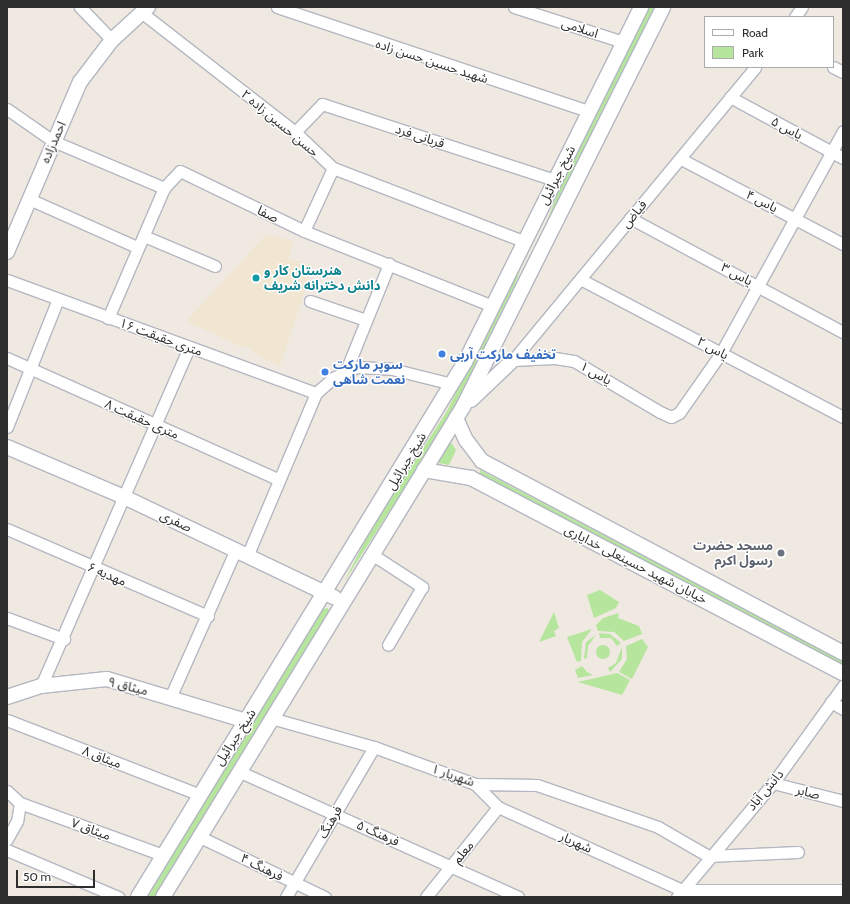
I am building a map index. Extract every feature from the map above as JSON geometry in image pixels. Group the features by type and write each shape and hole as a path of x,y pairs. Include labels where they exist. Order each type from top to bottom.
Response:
{"street":[{"path":"80,7 112,40"},
{"name":"شهید حسین حسن زاده","path":"277,7 588,111"},
{"name":"اسلامی","path":"514,7 623,42"},
{"name":"شیخ جبرائیل","path":"138,897 198,794 246,721 326,592 452,384 641,7"},
{"name":"شیخ جبرائیل","path":"163,897 198,836 460,413 663,7"},
{"path":"796,16 802,7"},
{"name":"احمدزاده","path":"7,252 10,231 29,199 80,82 112,40 144,10"},
{"name":"حسن حسین زاده ۲","path":"144,10 295,132 333,168 523,241"},
{"name":"فیاض","path":"513,360 582,280 630,218 681,159 755,68"},
{"path":"834,68 843,72"},
{"name":"یاس ۵","path":"730,98 843,158"},
{"name":"قربانی فرد","path":"295,132 322,104 554,180"},
{"path":"7,109 53,141 164,188 144,236 137,246 108,318"},
{"path":"721,353 757,285 843,131"},
{"name":"یاس ۴","path":"681,159 843,244"},
{"path":"304,231 333,168"},
{"name":"صفا","path":"164,188 180,171 304,231 492,306"},
{"path":"29,199 137,246"},
{"name":"یاس ۳","path":"630,218 843,332"},
{"path":"144,236 215,266"},
{"path":"523,241 541,250"},
{"path":"345,373 389,264"},
{"name":"۱۶ متری حقیقت","path":"7,280 316,393"},
{"name":"یاس ۲","path":"582,280 843,417"},
{"path":"7,427 58,299"},
{"path":"310,301 366,320"},
{"path":"41,686 64,639 189,347"},
{"path":"460,413 513,360 499,356 493,347"},
{"name":"یاس ۱","path":"513,360 555,358 574,361 671,417 679,413 721,353"},
{"name":"۸ متری حقیقت","path":"7,358 278,479"},
{"path":"170,698 208,616 278,479 316,393 345,373 357,367 392,368 452,384"},
{"name":"خیابان شهید حسینعلی خدایاری","path":"460,413 466,440 482,461 843,653"},
{"name":"صفری","path":"7,447 124,497 242,551 326,592 343,602"},
{"path":"471,478 475,466 482,461"},
{"name":"خیابان شهید حسینعلی خدایاری","path":"424,470 471,478 843,673"},
{"name":"مهدیه ۶","path":"7,529 94,569 208,616"},
{"path":"373,555 422,587 388,644"},
{"path":"7,618 64,639"},
{"name":"میثاق ۹","path":"7,697 41,686 106,679 246,721"},
{"name":"دانش آباد","path":"680,893 708,856 773,784 843,686"},
{"path":"832,702 843,709"},
{"name":"شهریار ۱","path":"271,718 374,747 476,784 537,785 658,827 708,856"},
{"name":"میثاق ۸","path":"7,720 198,794"},
{"name":"فرهنگ","path":"286,897 374,747"},
{"name":"فرهنگ ۵","path":"238,771 518,897"},
{"name":"شهریار","path":"476,784 498,806 680,893"},
{"name":"صابر","path":"773,784 843,801"},
{"path":"7,791 20,803 17,821 7,839"},
{"name":"میثاق ۷","path":"20,803 163,855"},
{"name":"معلم","path":"426,897 498,806"},
{"name":"فرهنگ ۴","path":"198,836 325,897"},
{"path":"7,850 118,897"},
{"path":"708,856 798,852"},
{"path":"680,893 843,890"}],"shaded area":[{"path":"267,234 294,241 289,258 313,266 280,366 252,352 251,347 241,347 186,321"}],"green space":[{"path":"649,7 655,7 544,229 563,179"},
{"path":"526,252 512,295 452,414 344,582 371,529 447,411"},
{"path":"450,441 456,450 449,465 438,463"},
{"path":"480,470 805,641 843,662 843,668 480,475"},
{"path":"600,590 619,602 616,608 594,618 587,595"},
{"path":"328,608 329,612 154,897 148,897 252,722 323,609"},
{"path":"554,612 559,628 554,631 556,636 539,642"},
{"path":"619,613 618,618 639,626 642,634 624,641 614,632 598,631 596,625 603,618"},
{"path":"592,629 582,642 581,661 577,662 567,637"},
{"path":"599,633 610,634 621,643 617,646 611,638 600,638"},
{"path":"596,635 588,646 587,658 584,659 586,642"},
{"path":"642,639 648,647 632,679 619,672 627,659 626,646"},
{"path":"600,645 606,645 610,649 610,655 606,659 600,659 596,655 596,649"},
{"path":"622,647 622,659 610,672 608,668 616,663"},
{"path":"582,666 587,672 593,675 578,678 575,670"},
{"path":"617,673 630,680 622,695 578,682"}],"place":[{"name":"هنرستان کار و دانش دخترانه شریف","path":"256,278"},
{"name":"تخفیف مارکت آربی","path":"442,354"},
{"name":"سوپر مارکت نعمت شاهی","path":"325,372"},
{"name":"مسجد حضرت رسول اکرم","path":"781,553"}]}
